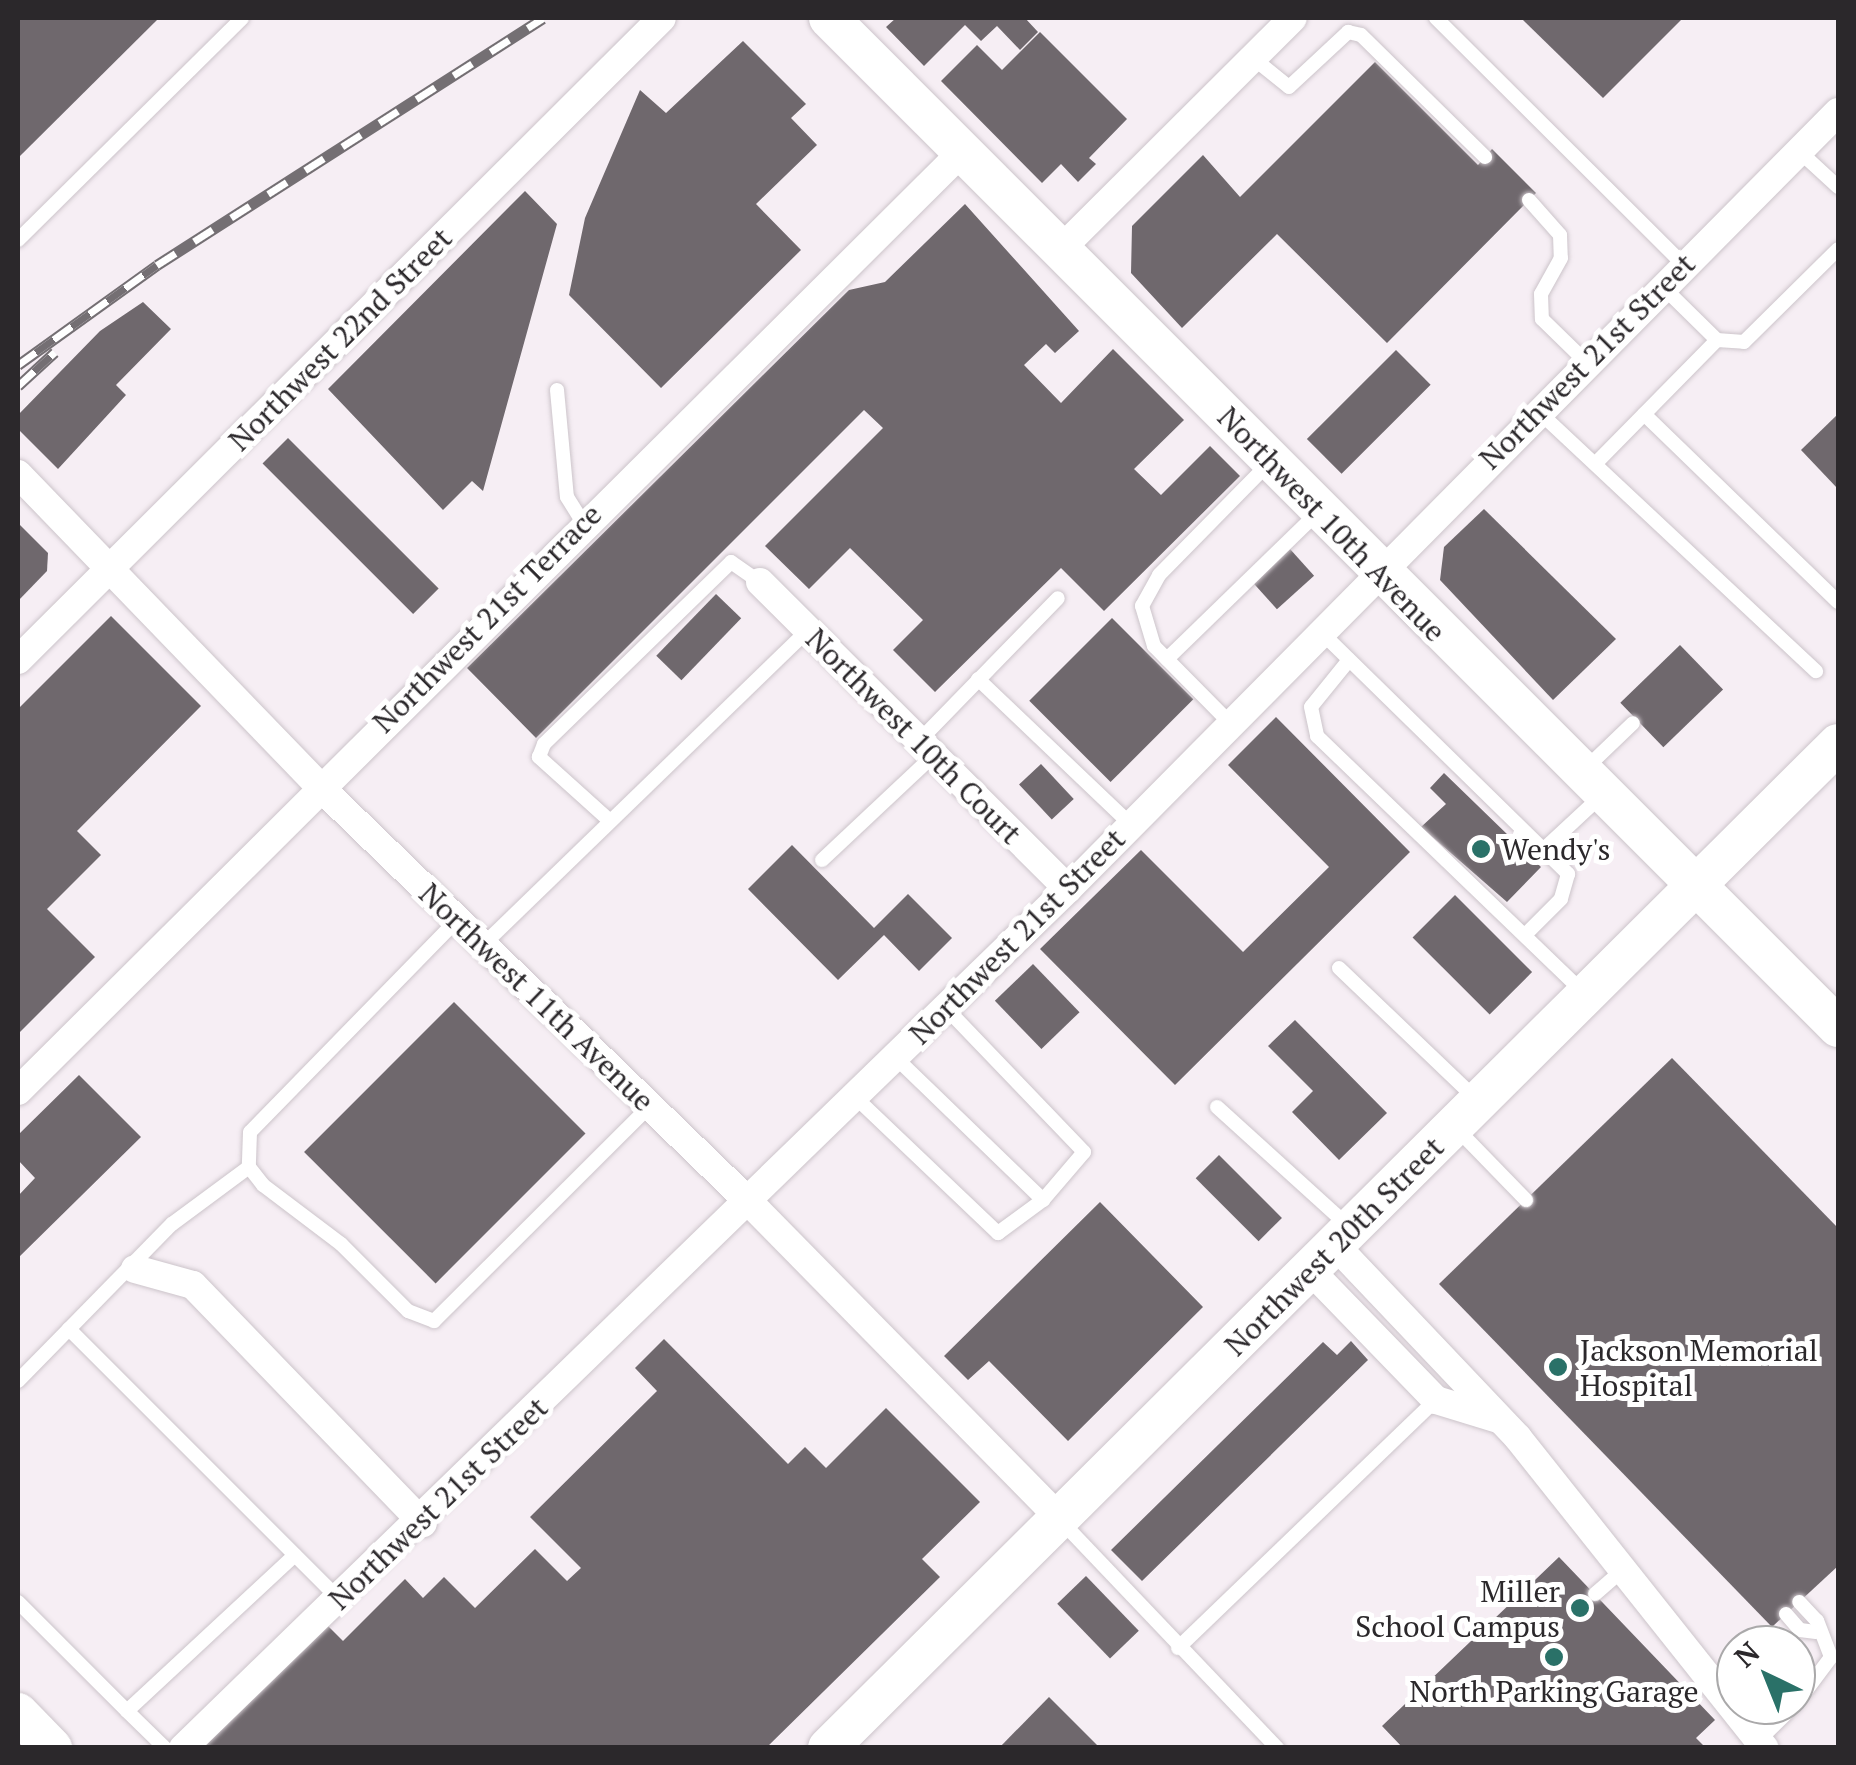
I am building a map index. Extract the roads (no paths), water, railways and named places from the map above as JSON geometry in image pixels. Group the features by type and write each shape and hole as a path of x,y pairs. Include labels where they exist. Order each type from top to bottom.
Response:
{"street":[{"name":"Northwest 22nd Street","path":"18,660 662,18"},
{"name":"Northwest 10th Avenue","path":"829,18 1590,785 1838,1026"},
{"path":"1061,249 1294,18"},
{"name":"Northwest 21st Street","path":"183,1748 423,1522 1068,889 1376,571 1838,112"},
{"name":"Northwest 21st Terrace","path":"18,1091 582,521 962,151"},
{"name":"Northwest 11th Avenue","path":"18,474 319,786 747,1200 1058,1518"},
{"name":"Northwest 10th Court","path":"760,582 1068,889"},
{"name":"Northwest 20th Street","path":"828,1748 1838,744"},
{"path":"1332,1248 1436,1400 1500,1420"},
{"path":"1332,1248 1500,1420 1624,1569 1758,1745"},
{"path":"134,1269 193,1285 423,1522"},
{"path":"18,1713 52,1748"}],"lane":[{"path":"18,240 242,18"},
{"path":"1436,18 1684,266"},
{"path":"1253,58 1288,86 1348,32 1361,34 1485,157"},
{"path":"1800,151 1838,187"},
{"path":"1530,200 1560,235 1561,258 1541,294 1542,319 1586,362"},
{"path":"1663,286 1717,340 1744,342 1838,250"},
{"path":"1598,462 1717,340"},
{"path":"557,390 567,497 582,521"},
{"path":"1538,410 1598,462 1816,671"},
{"path":"1644,414 1838,602"},
{"path":"1229,722 1154,646 1142,606 1160,575 1271,461"},
{"path":"1167,659 1320,511"},
{"path":"610,821 539,757 544,744 731,562 760,582"},
{"path":"822,860 926,748 978,679 1058,598"},
{"path":"482,945 808,630"},
{"path":"1318,630 1543,850 1571,884 1526,934"},
{"path":"1349,660 1311,707 1317,736 1586,995"},
{"path":"978,679 1130,824"},
{"path":"1543,850 1633,723"},
{"path":"457,920 264,1114 250,1132 250,1167 408,1311 434,1322 650,1106"},
{"path":"1339,968 1467,1114 1526,1200"},
{"path":"854,1096 998,1233 1044,1200 1084,1152 946,1008"},
{"path":"895,1057 1044,1200"},
{"path":"1217,1107 1332,1248"},
{"path":"18,1381 134,1269 172,1224 250,1167"},
{"path":"70,1328 338,1598"},
{"path":"1178,1648 1436,1400"},
{"path":"1058,1518 1277,1748"},
{"path":"128,1712 296,1555"},
{"path":"1595,1594 1624,1569"},
{"path":"18,1602 165,1748"},
{"path":"1799,1602 1817,1621 1816,1632 1828,1645 1829,1668 1816,1683"},
{"path":"1786,1614 1796,1625"},
{"path":"1758,1745 1777,1725"}],"railway":[{"path":"18,365 157,265 543,18"},
{"path":"18,386 55,352"}],"place":[{"name":"Wendy's","path":"1481,849"},
{"name":"Jackson Memorial Hospital","path":"1558,1367"},
{"name":"Miller School Campus","path":"1580,1608"},
{"name":"North Parking Garage","path":"1554,1657"}]}
